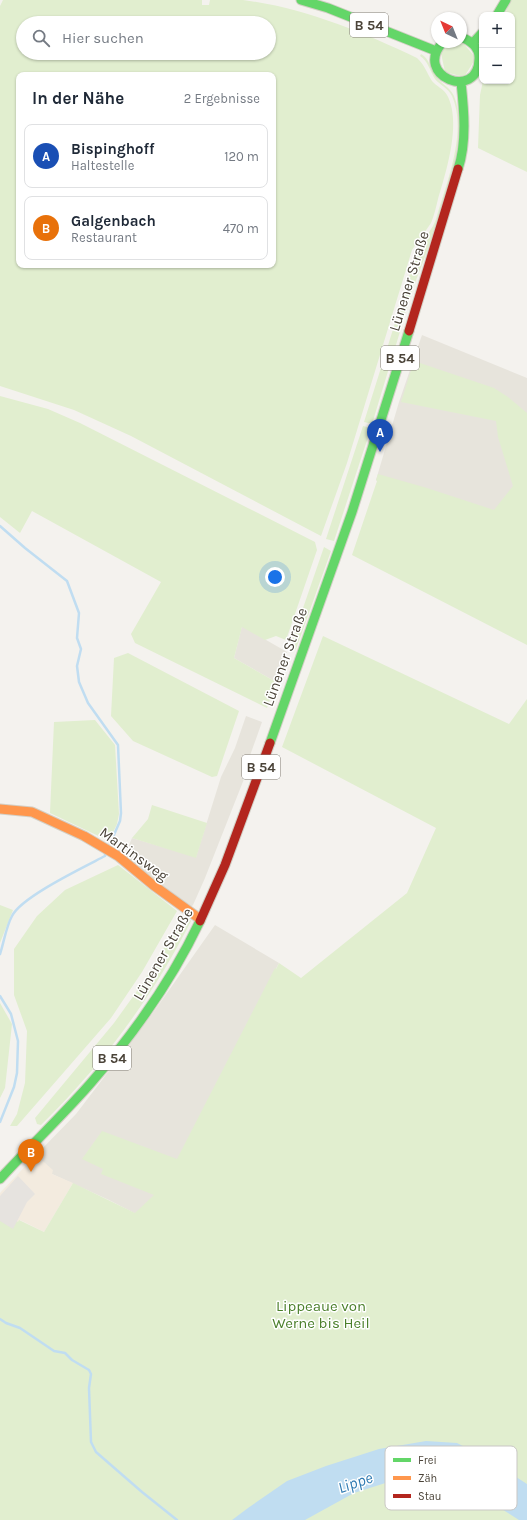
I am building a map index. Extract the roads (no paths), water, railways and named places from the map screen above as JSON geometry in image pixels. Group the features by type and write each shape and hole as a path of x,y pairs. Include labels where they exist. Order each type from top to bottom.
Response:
{"main road":[{"name":"B 54","path":"301,0 328,8 436,51"},
{"path":"499,12 506,0"},
{"path":"473,43 479,36"},
{"path":"438,48 436,51 435,65 442,76 447,80 460,82 472,77 479,67 480,54 473,43 467,39"},
{"name":"Lünener Straße","path":"0,1178 78,1098 129,1037 173,971 200,919 229,855 339,549 373,448 461,160 464,116 460,82"},
{"name":"Martinsweg","path":"0,809 11,808 32,812 84,836 118,856 153,885 200,919"}],"water":[{"path":"426,1441 457,1443 463,1446 397,1446"},
{"name":"Lippe","path":"385,1448 385,1483 354,1493 305,1520 232,1520 287,1481 326,1466"},
{"path":"517,1478 527,1484 527,1520 519,1520 503,1510 517,1510"}],"waterway":[{"path":"0,526 67,581 79,613 77,638 81,649 77,666 79,682 88,703 118,745 121,813 120,821 110,844"},
{"path":"0,954 10,920 18,908 27,900 54,883 105,856 105,854"},
{"path":"0,996 11,1014 18,1041 17,1073 14,1087 0,1122"},
{"path":"0,1319 20,1328 54,1351 65,1353 72,1360 89,1370 91,1374 89,1388 91,1442 96,1452 177,1520"}],"place":[{"name":"Bispinghoff","path":"380,452"},
{"name":"Galgenbach","path":"31,1172"}],"park label":[{"name":"Lippeaue von Werne bis Heil","path":"321,1314"}]}
